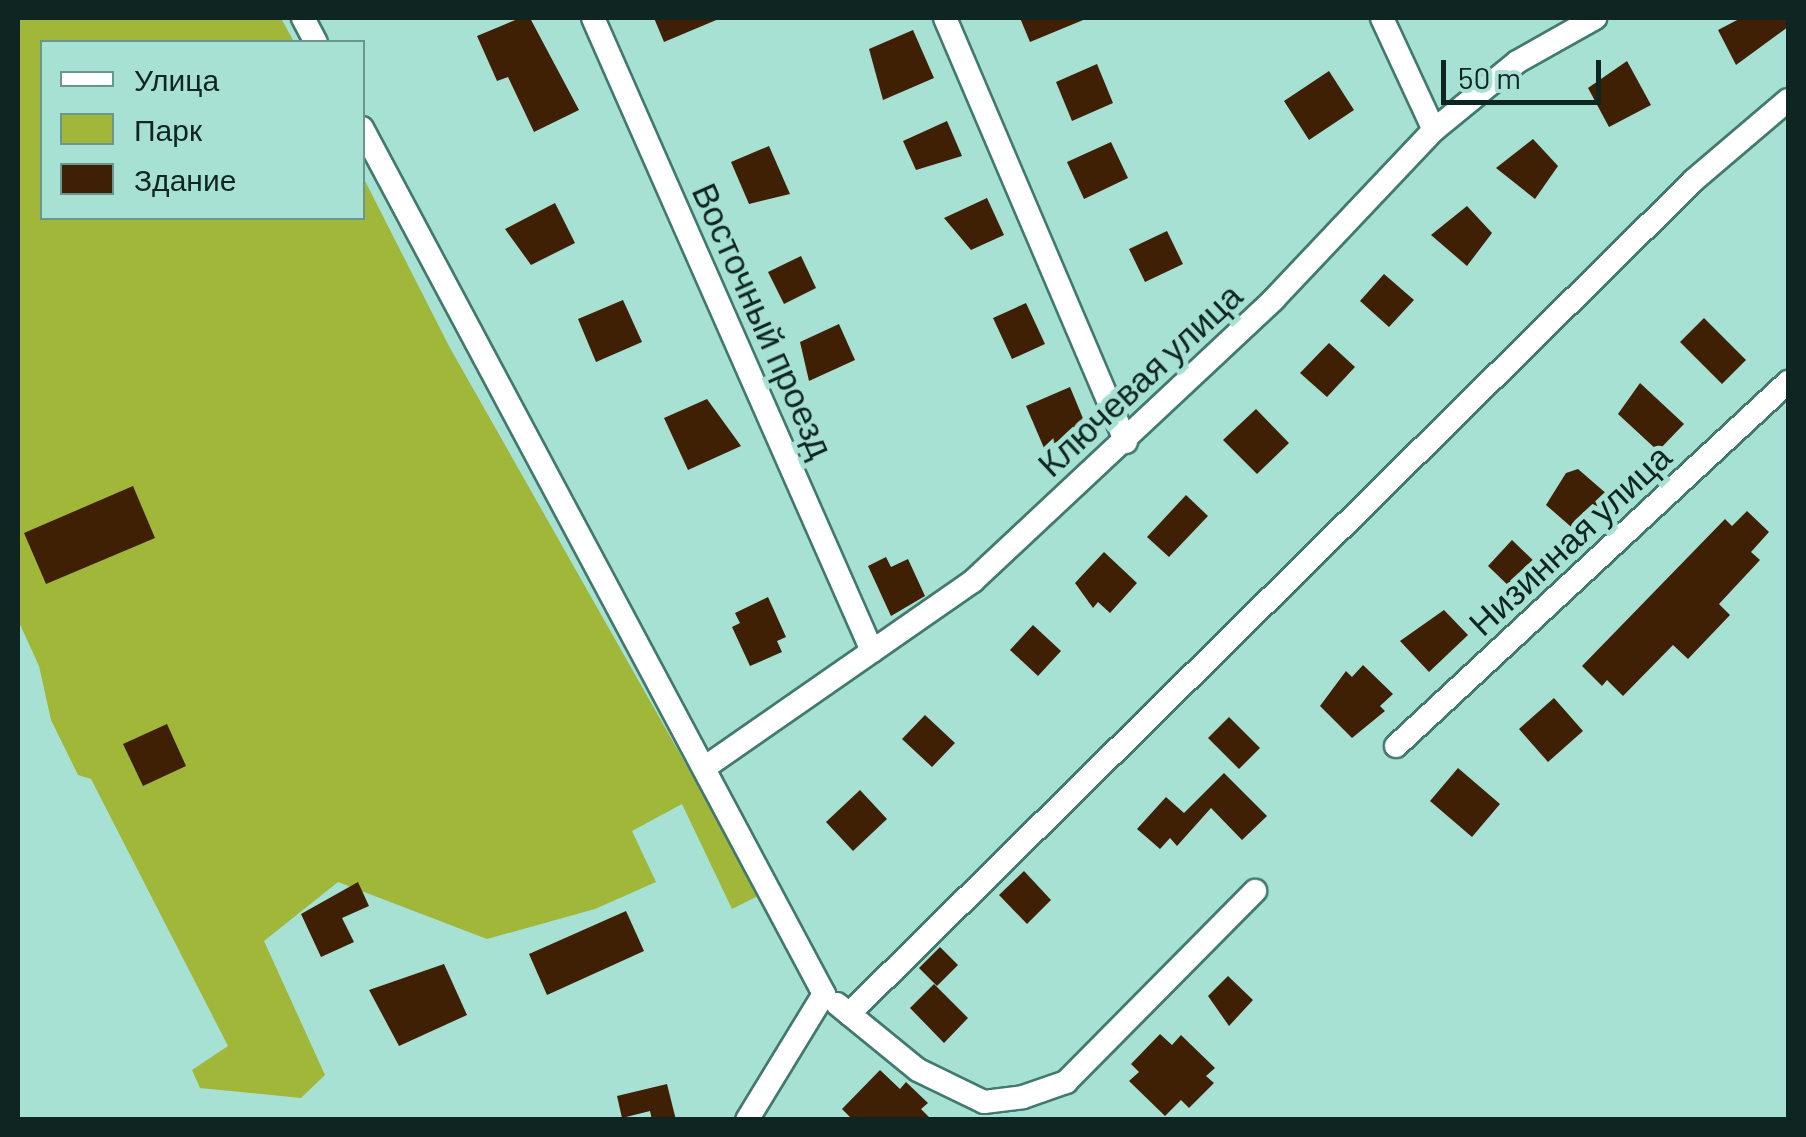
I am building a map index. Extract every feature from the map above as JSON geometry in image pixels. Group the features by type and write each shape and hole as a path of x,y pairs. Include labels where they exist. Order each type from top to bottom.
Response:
{"street":[{"path":"303,18 315,40"},
{"name":"Восточный проезд","path":"593,18 872,651"},
{"path":"945,18 1126,442"},
{"path":"1382,18 1434,130"},
{"name":"Ключевая улица","path":"706,766 973,581 1126,442 1434,130 1516,62 1594,18"},
{"path":"849,1014 1694,180 1788,100"},
{"path":"365,134 706,766 824,994 918,1070 984,1102 1023,1097 1066,1082 1255,891"},
{"name":"Низинная улица","path":"1396,746 1788,382"},
{"path":"748,1120 824,994"}],"green space":[{"path":"18,18 281,18 293,40 40,40 40,220 365,220 365,181 450,348 760,895 732,909 682,804 632,831 656,882 595,909 487,939 338,882 264,941 325,1075 301,1098 200,1088 192,1070 228,1046 91,779 78,775 51,720 39,666 18,620"}],"building":[{"path":"520,18 530,18 579,110 534,132 508,77 497,81 477,36"},
{"path":"654,18 721,18 664,42"},
{"path":"1020,18 1088,18 1030,42"},
{"path":"1741,18 1788,18 1788,27 1736,65 1718,30"},
{"path":"913,30 934,78 883,100 869,49"},
{"path":"1627,61 1651,105 1609,127 1588,88"},
{"path":"1097,64 1113,103 1072,121 1056,82"},
{"path":"1329,71 1354,110 1309,140 1284,101"},
{"path":"947,121 962,156 916,170 903,141"},
{"path":"1533,139 1558,166 1535,199 1496,168"},
{"path":"1111,142 1128,178 1084,199 1067,162"},
{"path":"769,146 790,194 749,204 731,162"},
{"path":"987,198 1004,235 971,250 944,218"},
{"path":"555,203 575,243 531,265 505,229"},
{"path":"1467,206 1492,233 1467,266 1431,235"},
{"path":"1167,231 1183,264 1145,282 1129,249"},
{"path":"801,256 816,288 784,304 768,272"},
{"path":"1384,274 1414,300 1389,327 1360,301"},
{"path":"623,300 642,342 596,362 578,319"},
{"path":"1026,303 1045,344 1012,359 993,318"},
{"path":"1704,318 1746,360 1722,384 1680,342"},
{"path":"839,324 855,360 809,381 800,342"},
{"path":"1329,343 1355,367 1327,397 1300,373"},
{"path":"1640,383 1684,424 1658,451 1618,414"},
{"path":"1070,387 1087,428 1044,448 1026,406"},
{"path":"707,399 741,446 688,470 664,418"},
{"path":"1256,409 1289,443 1257,474 1223,440"},
{"path":"1578,469 1608,495 1577,532 1546,505 1566,473"},
{"path":"133,486 155,538 46,584 24,533"},
{"path":"1186,495 1208,516 1169,557 1147,537"},
{"path":"1747,511 1769,532 1751,552 1760,560 1719,604 1730,615 1688,659 1673,645 1623,696 1607,680 1602,686 1582,666 1725,519 1732,526"},
{"path":"1512,540 1540,567 1515,592 1488,566"},
{"path":"1104,552 1137,583 1110,613 1098,602 1093,608 1075,583"},
{"path":"886,557 891,567 908,559 925,596 891,616 868,566"},
{"path":"768,597 786,637 777,641 782,652 750,666 732,627 740,623 735,613"},
{"path":"1444,610 1468,635 1429,672 1400,641"},
{"path":"1033,625 1061,651 1038,676 1010,650"},
{"path":"1363,665 1393,694 1380,706 1385,711 1352,738 1320,706 1346,671 1352,677"},
{"path":"1554,698 1583,731 1548,762 1519,729"},
{"path":"925,715 955,743 932,767 902,739"},
{"path":"1229,717 1260,748 1239,769 1208,738"},
{"path":"167,724 186,766 143,786 123,744"},
{"path":"1458,768 1500,804 1472,837 1430,801"},
{"path":"1224,773 1267,816 1242,840 1211,808 1177,846 1170,838 1160,849 1137,829 1166,797 1184,813"},
{"path":"860,790 887,819 853,851 826,822"},
{"path":"1024,871 1051,900 1027,924 999,895"},
{"path":"358,882 369,906 342,918 354,942 321,957 301,914"},
{"path":"626,911 644,951 547,995 529,954"},
{"path":"940,947 958,965 937,986 919,968"},
{"path":"444,964 467,1015 399,1046 369,990"},
{"path":"1228,976 1253,1000 1229,1026 1208,996"},
{"path":"934,984 968,1018 944,1043 910,1008"},
{"path":"1160,1034 1172,1045 1181,1035 1215,1068 1206,1076 1214,1083 1189,1108 1181,1100 1165,1116 1129,1081 1139,1072 1131,1064"},
{"path":"880,1070 900,1089 906,1082 928,1103 921,1109 932,1120 853,1120 842,1109"},
{"path":"667,1084 676,1120 652,1120 650,1111 622,1118 617,1096"}]}
